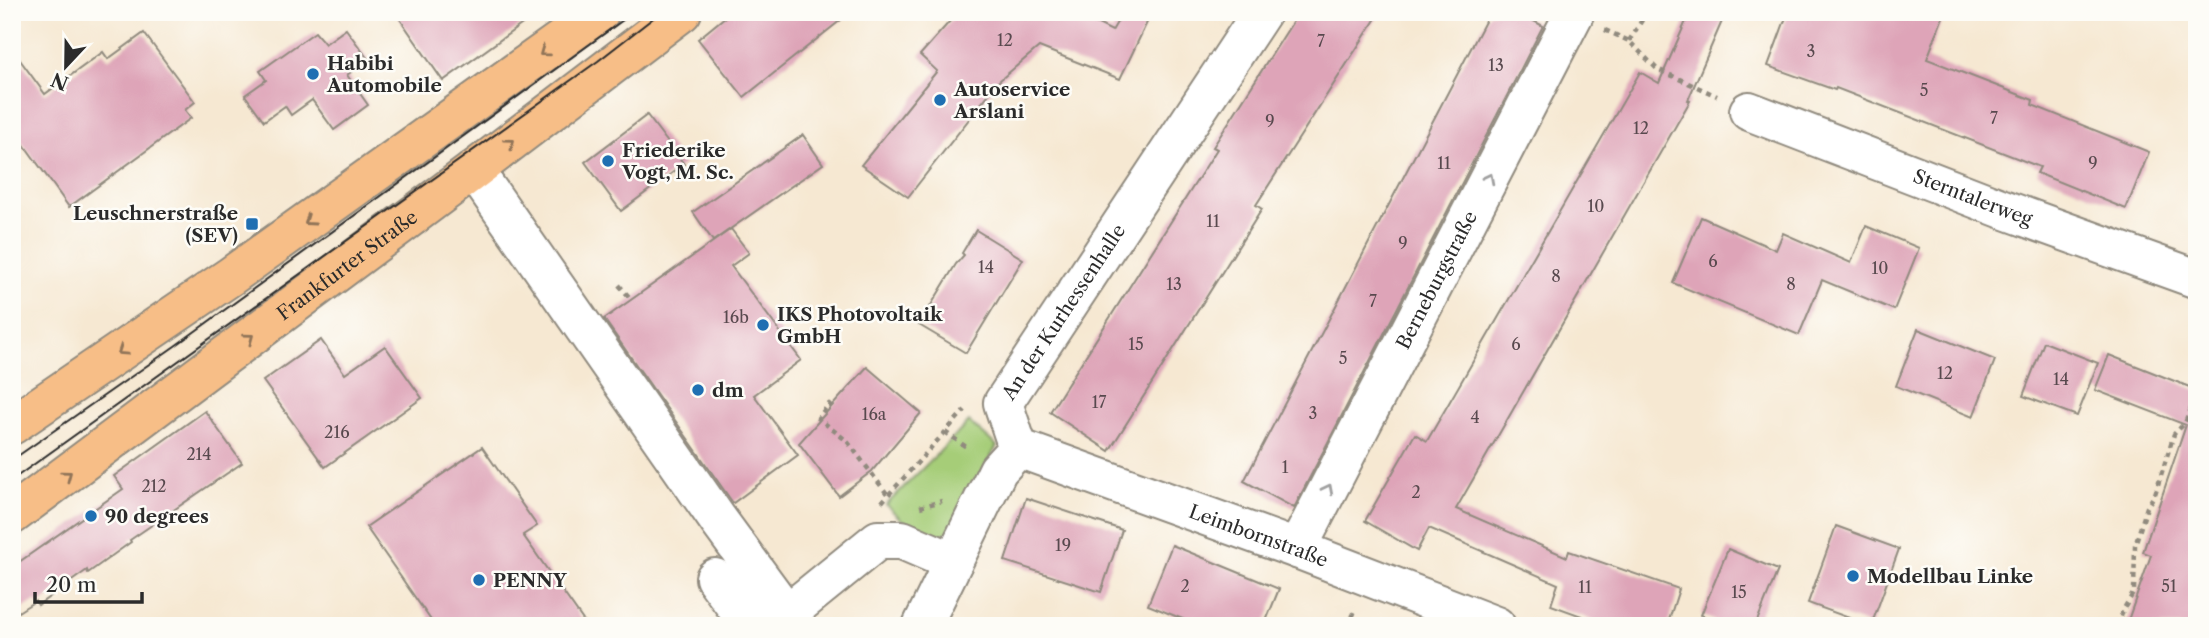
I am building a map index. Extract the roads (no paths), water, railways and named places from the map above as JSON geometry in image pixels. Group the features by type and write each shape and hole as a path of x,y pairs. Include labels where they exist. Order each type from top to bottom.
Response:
{"main road":[{"path":"12,425 253,260 600,12"},
{"name":"Frankfurter Straße","path":"12,516 682,12"}],"street":[{"name":"An der Kurhessenhalle","path":"1018,448 1003,403 1262,12"},
{"name":"Berneburgstraße","path":"1297,550 1572,13"},
{"name":"Sterntalerweg","path":"1749,111 2003,209 2197,279"},
{"path":"474,170 718,520 779,620 878,540 902,540 953,562"},
{"path":"922,626 998,470 1018,448"},
{"name":"Leimbornstraße","path":"1018,448 1496,626"},
{"path":"715,578 750,626"}],"tram line":[{"path":"12,460 175,346 634,12"},
{"path":"12,480 598,61 661,12"}],"place":[{"name":"Habibi Automobile","path":"313,74"},
{"name":"Autoservice Arslani","path":"940,100"},
{"name":"Friederike Vogt, M. Sc.","path":"608,161"},
{"name":"Leuschnerstraße (SEV)","path":"252,224"},
{"name":"IKS Photovoltaik GmbH","path":"763,325"},
{"name":"dm","path":"698,390"},
{"name":"90 degrees","path":"91,516"},
{"name":"Modellbau Linke","path":"1853,576"},
{"name":"PENNY","path":"479,580"}]}
